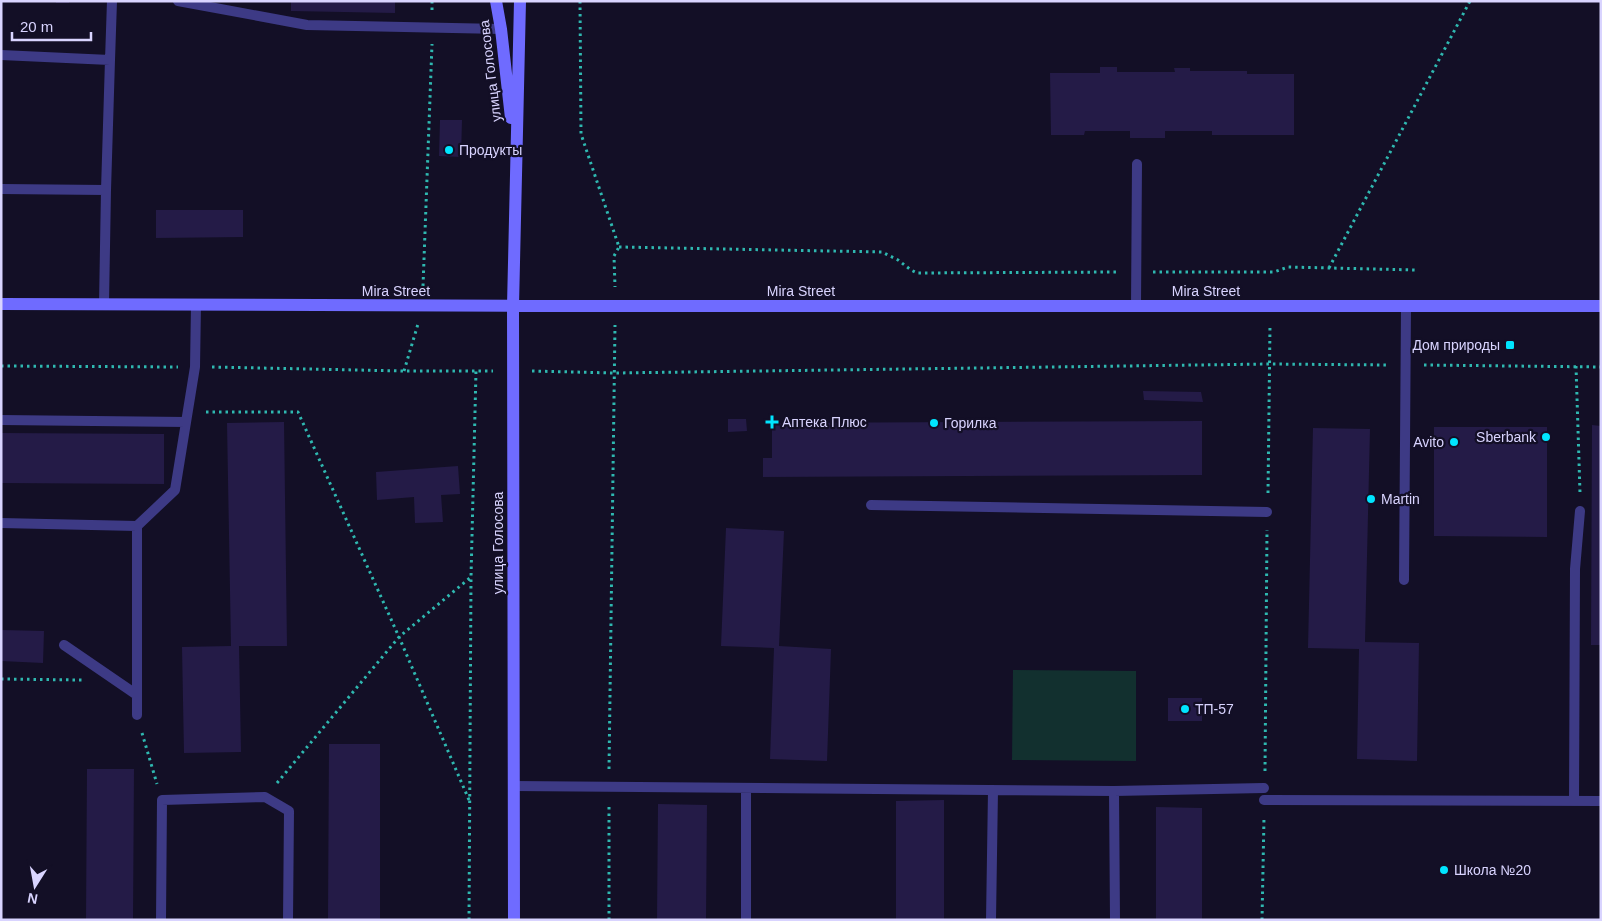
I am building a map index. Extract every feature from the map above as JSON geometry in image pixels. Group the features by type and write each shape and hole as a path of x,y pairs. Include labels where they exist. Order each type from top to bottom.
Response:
{"main road":[{"name":"улица Голосова","path":"496,1 502,29 516,167"},
{"name":"улица Голосова","path":"514,920 513,306 520,1"},
{"name":"Mira Street","path":"1,304 1601,306"}],"lane":[{"path":"104,304 112,1"},
{"path":"178,1 306,25 502,29"},
{"path":"1,55 110,60"},
{"path":"1136,164 1136,306"},
{"path":"1,189 106,190"},
{"path":"1,523 137,526 175,490 195,367 196,305"},
{"path":"1404,580 1406,306"},
{"path":"1,420 187,417"},
{"path":"872,505 1267,512"},
{"path":"1574,801 1575,569 1580,511"},
{"path":"137,526 137,715"},
{"path":"64,645 137,695"},
{"path":"514,786 1114,791 1264,788"},
{"path":"746,788 746,920"},
{"path":"992,920 993,790"},
{"path":"1114,791 1115,920"},
{"path":"161,920 162,800 265,797 289,811 288,920"},
{"path":"1264,800 1601,801"}],"path":[{"path":"580,1 581,134 619,247 614,256 616,306 608,920"},
{"path":"1328,268 1470,1"},
{"path":"404,371 423,306 433,28"},
{"path":"619,247 882,252 917,273 1274,272 1288,267 1416,270"},
{"path":"1264,788 1270,306"},
{"path":"1,366 614,373 1269,364 1601,367"},
{"path":"1576,366 1580,511"},
{"path":"470,920 471,577 476,371"},
{"path":"187,417 298,412 399,637 470,803"},
{"path":"265,797 399,637 471,577"},
{"path":"1,679 115,680"},
{"path":"137,715 162,800"},
{"path":"1262,920 1264,800"}],"green space":[{"path":"1013,670 1136,671 1136,761 1012,760"}],"building":[{"path":"56,1 69,1 69,3 56,3"},
{"path":"291,1 395,1 395,13 291,11"},
{"path":"1100,67 1117,67 1117,72 1175,72 1174,68 1190,68 1190,71 1247,71 1247,74 1294,74 1294,135 1212,135 1212,131 1165,131 1165,138 1130,138 1130,131 1085,131 1084,135 1051,135 1050,73 1100,73"},
{"path":"440,120 462,120 461,157 439,156"},
{"path":"156,210 243,210 243,237 156,238"},
{"path":"1143,391 1201,392 1203,402 1144,400"},
{"path":"728,419 746,419 747,431 728,432"},
{"path":"1202,421 1202,475 763,477 763,458 772,458 772,423"},
{"path":"284,422 287,646 239,646 241,752 184,753 182,647 231,646 227,423"},
{"path":"1592,425 1601,426 1601,645 1591,645"},
{"path":"1434,427 1547,427 1547,537 1434,536"},
{"path":"1313,428 1370,429 1365,642 1419,643 1417,761 1357,759 1359,649 1308,648"},
{"path":"1,433 164,434 164,484 1,483"},
{"path":"458,466 460,494 441,495 443,522 415,523 414,497 377,500 376,472"},
{"path":"726,528 784,531 779,646 831,649 827,761 770,759 774,648 721,646"},
{"path":"1,630 44,631 43,663 1,661"},
{"name":"ТП-57","path":"1168,698 1202,698 1202,721 1168,721"},
{"path":"329,744 380,744 380,920 328,920"},
{"path":"87,769 134,769 133,920 86,920"},
{"path":"944,800 944,920 896,920 896,801"},
{"path":"658,804 707,805 706,920 657,920"},
{"path":"1156,807 1202,808 1202,920 1156,920"}],"place":[{"name":"Продукты","path":"449,150"},
{"name":"Дом природы","path":"1510,345"},
{"name":"Аптека Плюс","path":"772,422"},
{"name":"Горилка","path":"934,423"},
{"name":"Sberbank","path":"1546,437"},
{"name":"Avito","path":"1454,442"},
{"name":"Martin","path":"1371,499"},
{"name":"ТП-57","path":"1185,709"},
{"name":"Школа №20","path":"1444,870"}]}
